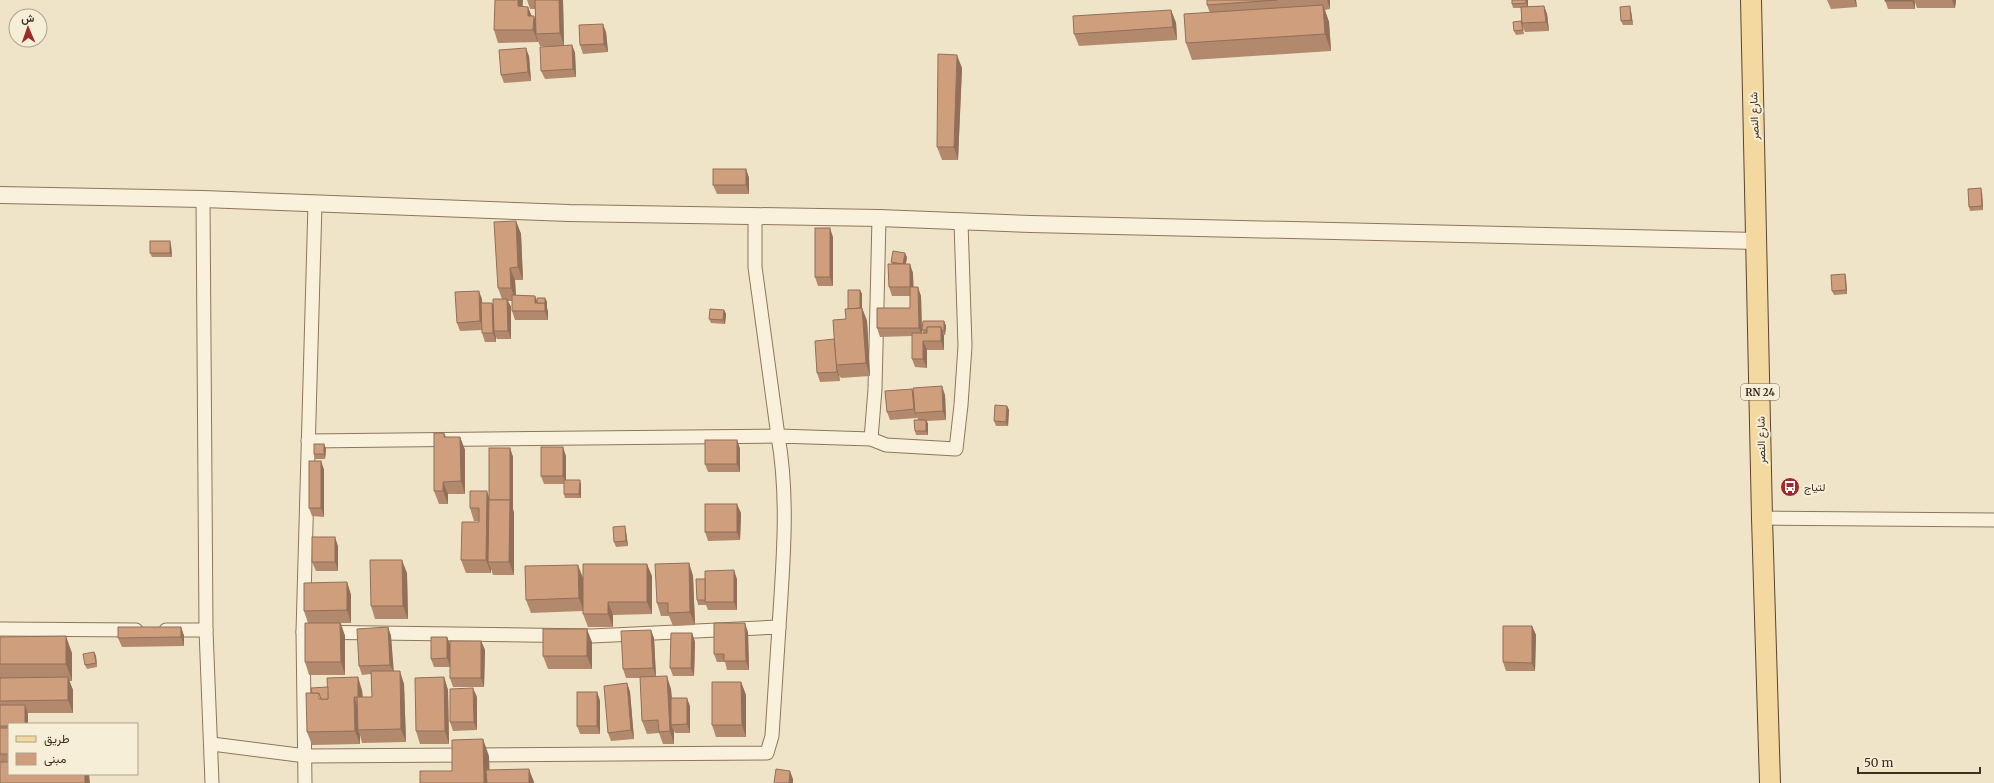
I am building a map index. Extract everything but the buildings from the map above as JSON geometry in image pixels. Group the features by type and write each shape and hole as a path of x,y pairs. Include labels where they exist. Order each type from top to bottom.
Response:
{"main road":[{"name":"شارع النصر","path":"1751,0 1762,518 1770,783"}],"street":[{"path":"0,196 203,199 561,212 756,215 961,222 1757,241"},
{"path":"203,199 206,630 212,744 212,783"},
{"path":"305,783 306,756 303,632 315,204"},
{"path":"212,744 306,756 767,753 772,736 783,556 783,465 755,267 756,215"},
{"path":"871,439 875,389 879,218"},
{"path":"308,442 778,436 871,439 886,445 956,449 965,346 961,222"},
{"path":"1762,518 1994,520"},
{"path":"303,632 592,636 779,627"},
{"path":"0,629 206,630"}],"place":[{"name":"لتياج","path":"1790,487"}]}
